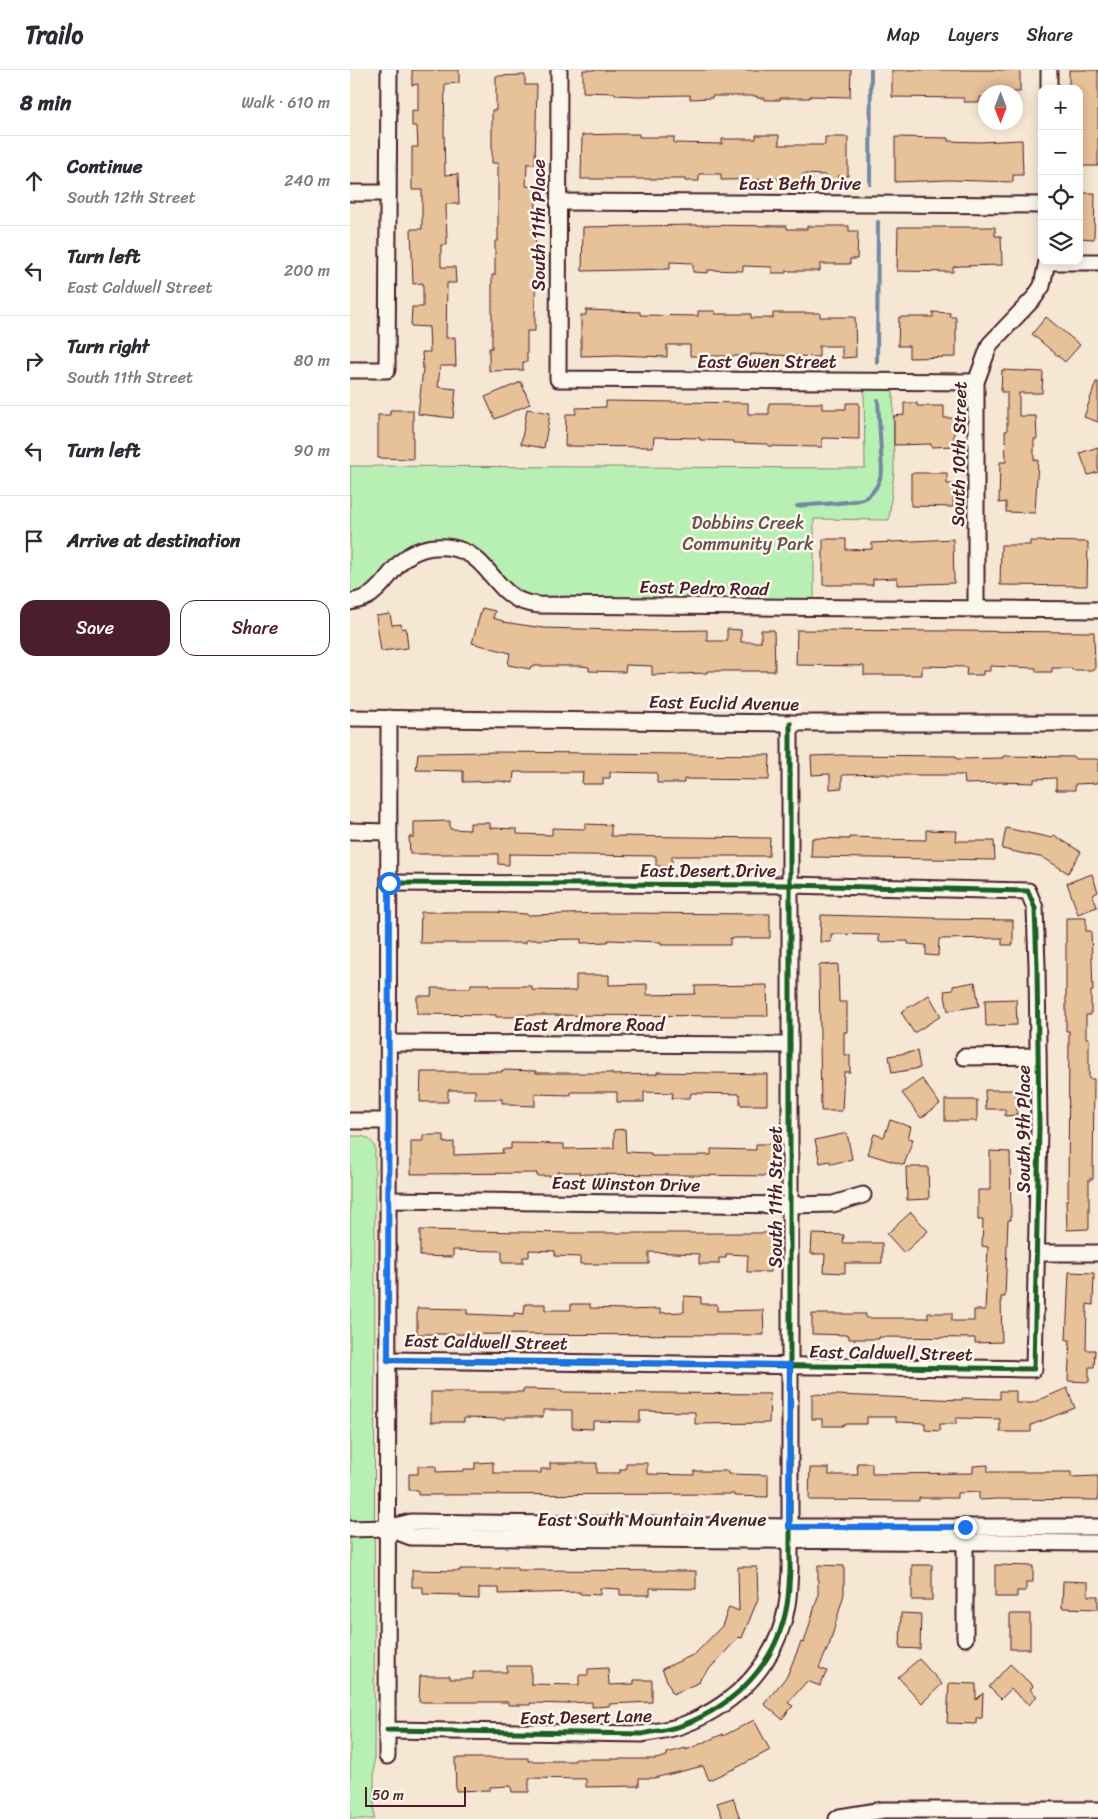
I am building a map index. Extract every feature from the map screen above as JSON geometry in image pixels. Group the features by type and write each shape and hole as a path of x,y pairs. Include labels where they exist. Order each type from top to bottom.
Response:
{"street":[{"path":"350,370 387,370 389,70"},
{"name":"South 11th Place","path":"558,379 559,70"},
{"path":"1049,70 1049,85"},
{"path":"350,193 388,193"},
{"name":"East Beth Drive","path":"558,202 1038,205"},
{"path":"1083,262 1098,262"},
{"name":"South 10th Street","path":"976,609 976,382 990,344 1034,298 1042,286 1046,265"},
{"name":"East Gwen Street","path":"558,379 976,382"},
{"name":"East Pedro Road","path":"350,602 374,593 403,560 416,552 444,546 464,551 480,562 506,590 522,602 539,605 1098,610"},
{"name":"East Euclid Avenue","path":"350,718 790,723 1098,723"},
{"path":"387,1756 389,718"},
{"name":"South 11th Street","path":"763,1666 777,1639 787,1606 790,1571 790,723"},
{"path":"350,831 388,832"},
{"name":"East Desert Drive","path":"389,883 790,885 1028,891"},
{"name":"South 9th Place","path":"1028,891 1035,908 1038,966 1037,1253 1034,1369"},
{"name":"East Ardmore Road","path":"388,1043 790,1045"},
{"path":"964,1057 1038,1056"},
{"path":"350,1121 388,1120"},
{"name":"East Winston Drive","path":"388,1200 791,1205 833,1204 863,1195"},
{"path":"1037,1253 1098,1253"},
{"name":"East Caldwell Street","path":"388,1360 1034,1369"},
{"path":"964,1638 965,1527"},
{"name":"East South Mountain Avenue","path":"350,1529 388,1528 411,1537 789,1533 965,1527 1098,1527"},
{"name":"East South Mountain Avenue","path":"789,1533 965,1543 1098,1543"},
{"name":"East Desert Lane","path":"387,1730 642,1734 682,1726 718,1708 743,1689 763,1666"},
{"path":"837,1819 840,1816 883,1810 1094,1813"}],"green space":[{"name":"Dobbins Creek Community Park","path":"864,389 893,389 894,471 889,520 814,519 814,600 540,598 518,591 507,583 482,555 467,547 400,554 384,569 372,585 360,593 350,596 350,466 865,468"},
{"path":"350,1136 368,1138 375,1148 374,1819 350,1819"}],"building":[{"path":"412,70 459,70 459,83 445,84 444,129 445,175 458,174 459,204 446,204 447,245 441,245 441,267 455,267 456,283 447,283 446,338 455,337 456,366 440,366 438,387 456,389 453,418 418,414 423,369 422,352 430,352 429,327 411,326 412,307 423,307 423,283 413,284 411,229 422,229 422,190 412,190 412,147 418,147 417,126 412,126 412,110 418,111 418,84 412,85"},
{"path":"583,70 851,70 850,97 810,96 810,98 764,100 764,98 757,98 757,96 712,96 712,98 690,99 690,95 638,96 583,92"},
{"path":"892,70 1020,70 1020,85 978,85 978,102 964,102 964,98 892,97"},
{"path":"1069,70 1098,70 1098,166 1083,166 1083,85 1069,85"},
{"path":"525,75 525,85 537,85 535,164 527,164 526,186 536,187 535,331 527,331 527,362 523,362 523,370 489,371 489,348 492,348 492,275 495,275 495,241 498,241 498,163 492,163 492,110 496,110 496,76"},
{"path":"639,134 639,137 674,137 674,143 722,144 722,139 756,139 756,135 779,135 779,145 825,145 825,137 848,137 848,176 838,176 839,181 826,182 826,175 803,174 803,182 786,181 786,179 721,180 721,174 699,174 699,181 685,181 685,179 581,179 582,135"},
{"path":"895,137 948,138 948,141 979,142 1022,140 1023,175 1013,175 1013,182 949,180 895,182"},
{"path":"1083,193 1095,193 1094,239 1083,238"},
{"path":"787,226 787,229 807,229 807,226 849,226 849,231 858,231 857,259 850,259 850,264 820,264 820,271 786,271 786,273 772,273 772,267 743,266 743,271 708,270 708,273 693,272 693,263 670,262 670,269 582,271 583,227"},
{"path":"898,227 995,227 995,236 1001,236 1002,265 953,267 953,272 897,271"},
{"path":"586,310 640,312 640,315 698,316 698,311 715,311 715,314 751,314 751,318 773,318 773,313 820,313 820,317 855,317 856,357 842,358 842,346 819,346 819,357 751,354 751,356 690,356 690,345 667,345 667,357 581,356 581,315 586,315"},
{"path":"933,312 950,313 950,317 956,317 956,357 909,358 909,346 898,346 899,317 933,317"},
{"path":"1046,317 1080,345 1065,362 1032,334"},
{"path":"1002,370 1043,372 1042,393 1019,393 1019,416 1036,416 1037,439 1034,439 1034,460 1038,460 1035,513 1006,512 1006,502 999,503 1000,462 1006,462 1005,431 1007,431 1007,392 1001,392"},
{"path":"521,382 530,404 495,419 485,397"},
{"path":"1096,382 1098,382 1098,422 1084,417"},
{"path":"606,401 748,403 748,414 769,414 769,403 822,403 822,409 846,409 846,403 859,403 859,439 822,438 822,447 768,446 768,444 734,443 734,441 700,440 700,438 654,437 653,447 565,446 566,414 576,414 576,408 606,407"},
{"path":"904,403 917,403 917,406 944,406 944,418 954,418 954,446 931,447 931,444 894,445 894,416 904,415"},
{"path":"527,409 550,413 544,448 521,444"},
{"path":"390,410 413,410 413,459 378,458 378,415 390,415"},
{"path":"1098,447 1098,472 1088,475 1080,453"},
{"path":"911,473 947,473 947,484 954,484 953,507 911,506"},
{"path":"823,539 846,539 846,550 872,549 872,543 953,539 954,583 897,585 897,578 873,579 873,585 823,585"},
{"path":"1030,541 1088,542 1087,586 1000,585 1001,545 1030,545"},
{"path":"482,608 495,611 493,618 503,622 543,628 653,631 707,630 707,641 727,641 727,629 741,630 741,642 761,642 761,630 774,630 775,671 707,671 707,673 652,675 652,666 626,665 625,672 589,671 589,667 581,666 531,666 530,669 508,665 510,653 472,643"},
{"path":"390,614 392,625 401,624 402,629 406,628 408,648 381,651 376,616"},
{"path":"797,630 1094,632 1095,670 1052,668 1052,672 1036,672 1036,668 990,666 990,671 983,671 983,675 966,675 967,667 922,666 922,675 864,675 864,666 796,665"},
{"path":"418,753 770,755 769,780 684,779 684,783 657,783 657,773 610,772 610,778 603,778 603,784 582,784 583,772 514,772 513,783 499,781 463,782 463,771 416,770"},
{"path":"811,756 956,756 957,759 1003,758 1003,756 1098,759 1098,783 1075,784 1075,790 1056,790 1056,778 1034,779 1034,783 997,782 965,784 964,775 842,775 842,788 830,789 830,774 812,775"},
{"path":"450,821 450,829 470,830 470,823 490,823 490,828 517,829 517,834 552,835 552,828 585,829 585,824 611,825 611,836 770,838 769,856 672,856 672,867 656,866 656,856 509,854 509,865 498,864 498,854 410,854 409,837 414,837 414,822"},
{"path":"1006,828 1052,838 1054,835 1081,852 1068,873 1044,858 1002,849"},
{"path":"926,830 957,831 956,841 994,841 995,860 811,857 812,838 850,839 850,837 926,840"},
{"path":"1092,874 1098,892 1093,895 1097,907 1078,914 1067,883"},
{"path":"421,912 495,912 527,915 608,913 770,914 770,938 730,938 730,945 661,945 661,942 608,940 608,942 581,943 581,939 526,940 526,943 420,943"},
{"path":"821,915 1013,920 1013,945 1002,945 1002,938 939,939 938,956 926,955 926,945 908,944 908,941 879,942 879,935 831,934 831,942 820,942"},
{"path":"1066,918 1086,918 1086,931 1091,931 1093,991 1091,991 1091,1015 1086,1015 1086,1038 1089,1038 1089,1079 1094,1079 1093,1179 1089,1179 1089,1229 1067,1230 1069,1031 1066,1031"},
{"path":"838,964 839,1002 847,1002 847,1032 844,1032 844,1055 850,1055 850,1072 844,1072 842,1111 821,1111 819,965"},
{"path":"576,975 609,975 609,985 647,984 647,995 695,994 695,986 767,985 768,1016 517,1015 517,1017 496,1017 496,1015 417,1014 417,996 431,996 432,988 470,988 471,984 490,984 490,986 532,986 532,990 576,991"},
{"path":"975,982 979,1006 948,1011 944,991 953,990 953,986"},
{"path":"929,995 941,1016 914,1033 901,1012"},
{"path":"1016,999 1017,1025 986,1026 985,1000"},
{"path":"917,1051 920,1068 892,1073 889,1056"},
{"path":"502,1070 536,1071 536,1073 612,1073 612,1075 657,1074 657,1072 767,1074 767,1105 740,1105 740,1094 691,1093 690,1098 672,1098 673,1093 644,1092 644,1102 617,1102 617,1092 571,1092 571,1095 535,1094 535,1106 509,1105 509,1103 502,1103 502,1099 475,1099 475,1090 448,1090 448,1102 420,1102 421,1072 502,1072"},
{"path":"922,1079 940,1104 921,1118 902,1093"},
{"path":"985,1090 1016,1090 1017,1115 1005,1116 1005,1109 986,1109"},
{"path":"945,1100 977,1100 977,1121 945,1121"},
{"path":"890,1120 911,1127 908,1138 913,1139 904,1165 868,1154 874,1134 884,1137"},
{"path":"625,1129 626,1152 651,1153 651,1156 711,1155 711,1149 756,1150 756,1144 770,1144 770,1164 775,1164 775,1176 580,1174 580,1172 557,1172 557,1176 537,1176 537,1173 411,1174 411,1141 423,1141 423,1135 444,1135 444,1143 454,1142 454,1155 503,1153 502,1149 511,1149 511,1143 564,1144 564,1149 614,1148 614,1130"},
{"path":"847,1133 852,1159 831,1164 830,1161 820,1163 815,1140"},
{"path":"990,1151 1010,1152 1011,1220 1008,1220 1005,1297 1001,1297 1002,1342 975,1343 975,1338 879,1337 879,1339 849,1339 849,1335 812,1334 812,1314 866,1314 866,1318 928,1318 928,1313 952,1313 952,1321 974,1321 974,1310 985,1310 988,1247 982,1246 983,1220 978,1220 978,1190 990,1190"},
{"path":"906,1167 928,1167 929,1199 907,1200"},
{"path":"911,1212 928,1231 904,1253 887,1234"},
{"path":"420,1230 572,1233 770,1233 770,1272 747,1272 748,1255 726,1254 726,1258 719,1258 719,1264 699,1264 699,1254 649,1252 649,1264 580,1264 580,1257 555,1256 555,1251 529,1250 529,1257 523,1257 523,1263 502,1263 502,1251 453,1250 453,1257 420,1256"},
{"path":"812,1234 844,1235 843,1243 882,1243 882,1263 845,1263 845,1273 824,1272 825,1254 811,1254"},
{"path":"1069,1272 1094,1273 1093,1305 1087,1304 1086,1350 1095,1350 1094,1367 1089,1367 1089,1382 1068,1381 1070,1340 1066,1340"},
{"path":"684,1296 701,1297 701,1304 717,1304 717,1311 763,1310 764,1335 417,1334 417,1308 467,1309 467,1314 514,1316 514,1313 524,1314 525,1304 545,1304 545,1310 571,1310 571,1304 590,1304 590,1308 624,1310 660,1309 660,1313 684,1312"},
{"path":"1067,1388 1075,1408 1031,1425 1031,1432 1000,1432 1000,1419 956,1418 956,1424 940,1424 940,1431 925,1430 925,1423 896,1422 896,1417 867,1417 867,1424 843,1424 843,1426 822,1426 822,1419 812,1419 812,1394 962,1400 962,1398 1000,1399 1000,1391 1016,1391 1016,1403 1032,1403"},
{"path":"523,1389 561,1390 561,1392 770,1394 769,1423 695,1424 695,1412 640,1411 640,1422 593,1421 593,1429 572,1428 572,1410 543,1410 543,1417 505,1417 505,1419 464,1418 464,1422 431,1422 431,1392 523,1392"},
{"path":"493,1462 493,1473 541,1473 541,1469 550,1469 550,1463 597,1463 597,1473 620,1473 620,1469 626,1469 626,1463 647,1463 647,1474 694,1475 694,1471 728,1471 728,1474 768,1475 768,1497 734,1496 734,1494 418,1495 418,1490 409,1490 409,1474 418,1474 418,1466 436,1466 436,1472 464,1471 464,1469 475,1469 475,1463"},
{"path":"857,1463 872,1463 872,1474 973,1473 973,1466 988,1465 988,1472 1071,1472 1071,1477 1098,1476 1098,1500 979,1500 979,1492 957,1493 957,1498 919,1498 919,1501 809,1500 810,1468 829,1468 829,1475 858,1475"},
{"path":"818,1565 844,1566 844,1594 830,1643 819,1668 827,1671 820,1686 807,1681 788,1703 793,1706 782,1719 764,1704 787,1676 801,1642 804,1643 818,1596"},
{"path":"912,1565 932,1565 932,1600 912,1600"},
{"path":"995,1565 1033,1566 1033,1582 1026,1582 1026,1591 1017,1591 1017,1597 995,1597"},
{"path":"500,1567 517,1567 517,1570 696,1571 696,1589 650,1588 650,1595 620,1595 620,1589 600,1588 600,1595 580,1594 580,1592 499,1594 499,1588 479,1588 479,1599 460,1598 460,1595 423,1594 423,1587 412,1587 412,1570 460,1571 460,1569 500,1569"},
{"path":"738,1567 757,1567 758,1599 742,1638 739,1637 699,1680 700,1682 673,1694 662,1669 695,1654 722,1626 729,1607 739,1611"},
{"path":"1063,1581 1088,1582 1088,1596 1098,1596 1098,1609 1062,1608"},
{"path":"901,1613 921,1614 920,1649 900,1648"},
{"path":"1010,1614 1030,1614 1030,1649 1010,1649"},
{"path":"919,1659 942,1684 922,1703 898,1677"},
{"path":"1010,1664 1033,1686 1030,1690 1037,1696 1029,1705 1011,1689 1001,1699 989,1687"},
{"path":"507,1666 531,1666 531,1684 579,1685 579,1675 588,1675 588,1669 608,1668 609,1685 634,1684 634,1680 652,1680 652,1702 609,1704 609,1706 592,1707 592,1702 508,1705 508,1702 419,1702 420,1676 450,1676 450,1679 473,1679 473,1672 507,1672"},
{"path":"949,1683 976,1684 976,1700 983,1693 982,1718 976,1718 976,1724 947,1723"},
{"path":"754,1720 770,1750 709,1780 703,1766 654,1778 639,1778 639,1786 586,1787 586,1779 529,1778 529,1792 512,1792 511,1786 490,1787 490,1790 456,1791 455,1758 528,1758 528,1761 656,1759 667,1756 667,1753 686,1748 686,1750 723,1734 723,1736"},
{"path":"733,1798 740,1819 723,1819 717,1803"}],"waterway":[{"path":"870,184 871,70"},
{"path":"877,363 878,222"},
{"path":"797,506 854,501 867,497 873,492 879,482 882,471 878,400"}],"cycle path":[{"path":"387,1730 642,1734 673,1728 703,1716 721,1706 752,1679 764,1663 782,1626 788,1601 790,1571 790,723"},
{"path":"388,1360 1034,1369 1039,1128 1035,908 1028,891 790,885 389,883"}],"route":[{"path":"389,883 388,1360 790,1365 789,1527 965,1527"}]}
